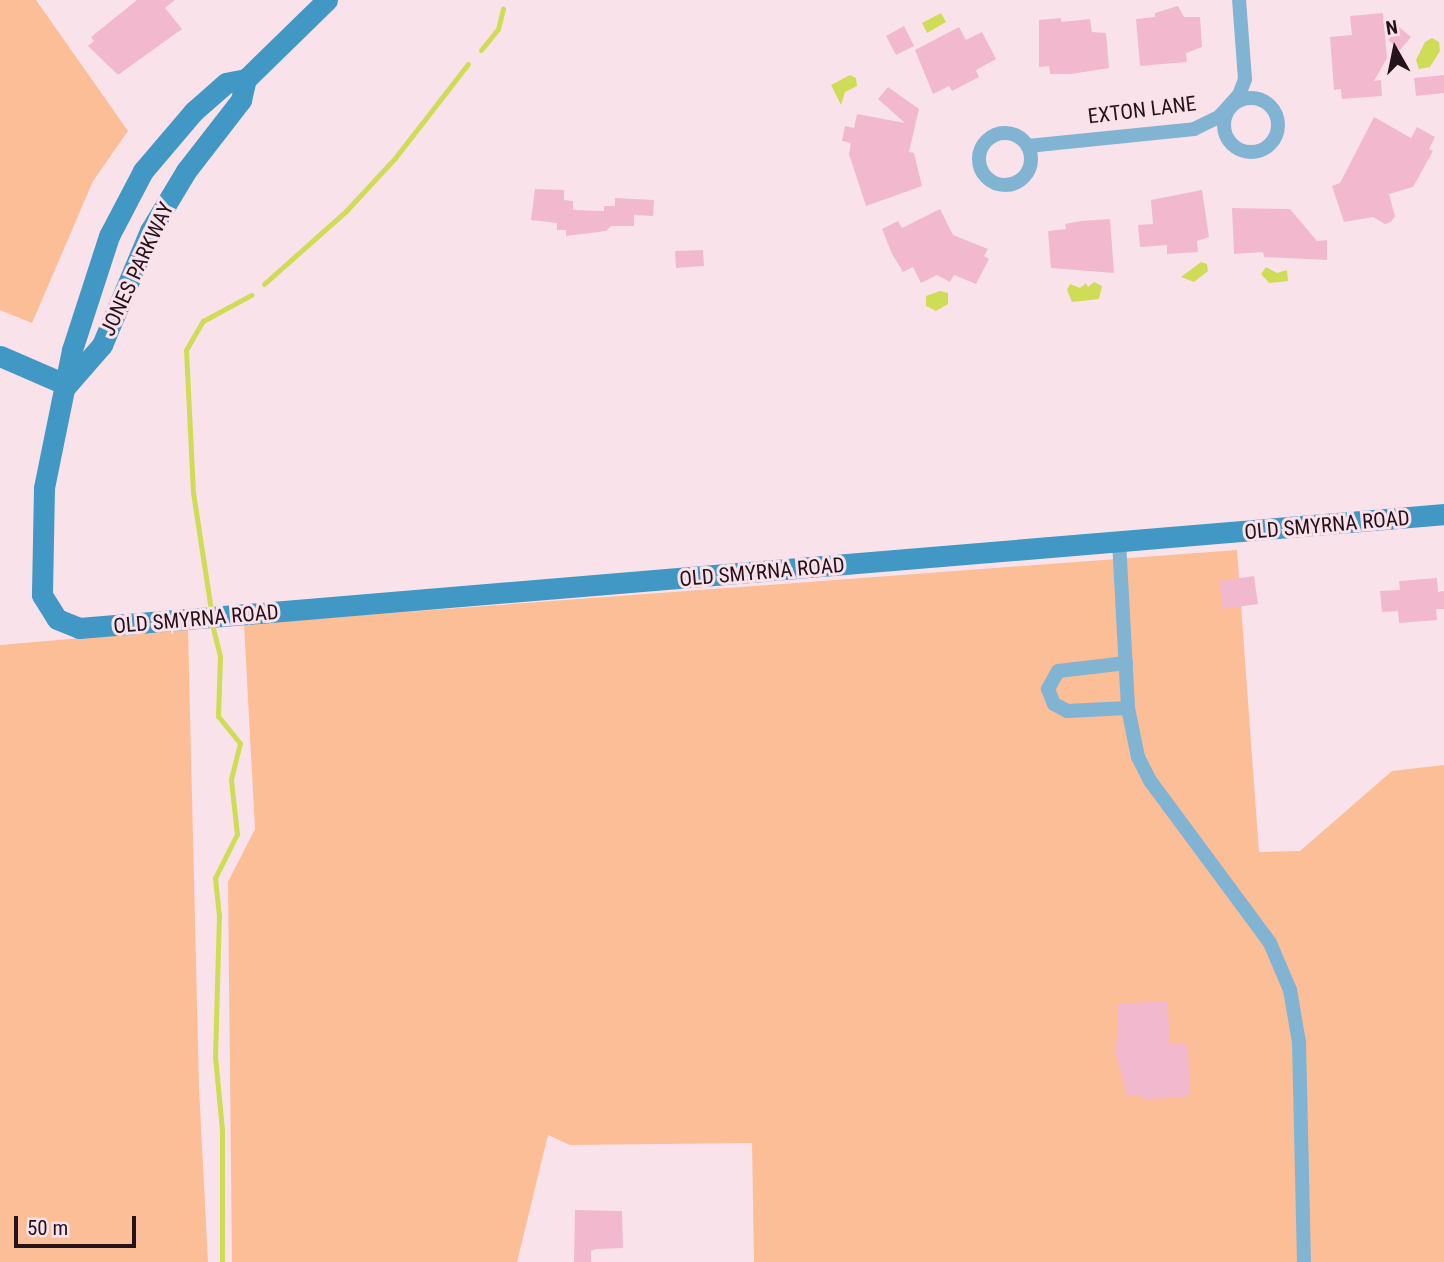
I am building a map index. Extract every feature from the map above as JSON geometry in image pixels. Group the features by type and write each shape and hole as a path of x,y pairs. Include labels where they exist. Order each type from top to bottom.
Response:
{"street":[{"name":"JONES PARKWAY","path":"67,385 102,345 150,231 186,171 241,100 246,79 327,0"},
{"name":"EXTON LANE","path":"1028,146 1194,128 1230,107 1245,79 1239,0"},
{"name":"JONES PARKWAY","path":"79,628 57,619 42,595 44,488 72,350 95,272 125,202 143,171 194,111 226,83 246,79"},
{"path":"0,355 67,385"},
{"name":"OLD SMYRNA ROAD","path":"79,628 1444,514"},
{"path":"1119,541 1128,708 1134,744 1151,782 1263,932 1285,975 1298,1042 1304,1262"},
{"path":"1126,663 1058,671 1048,689 1054,704 1067,712 1128,708"}],"shaded area":[{"path":"0,0 36,0 128,131 93,181 32,323 0,310"},
{"path":"941,13 946,22 927,33 922,23"},
{"path":"1432,38 1439,42 1440,51 1430,67 1419,69 1416,60 1425,42"},
{"path":"850,75 856,78 857,86 845,92 841,105 831,85"},
{"path":"1201,262 1207,264 1208,271 1194,282 1181,277"},
{"path":"1266,267 1277,273 1287,270 1288,281 1269,283 1261,274"},
{"path":"1094,282 1102,286 1099,299 1072,302 1067,290 1070,284 1080,288 1086,283 1088,287"},
{"path":"940,291 948,293 948,304 936,311 926,306 926,296"},
{"path":"1237,550 1259,852 1300,851 1392,771 1444,765 1444,1262 754,1262 752,1143 570,1145 548,1135 517,1262 232,1262 228,882 255,829 244,624"},
{"path":"188,629 199,1088 208,1262 0,1262 0,645"}],"building":[{"path":"137,0 175,0 165,8 182,29 118,75 88,46 94,41 91,37"},
{"path":"1178,6 1184,17 1200,17 1202,47 1186,53 1187,62 1140,66 1136,19 1155,17 1155,13"},
{"path":"1383,13 1387,58 1374,81 1381,80 1382,96 1342,99 1341,89 1334,90 1330,37 1352,35 1350,16"},
{"path":"1061,18 1061,22 1090,19 1092,32 1106,33 1109,68 1071,74 1050,74 1049,66 1039,67 1039,20"},
{"path":"904,26 914,46 896,55 886,36"},
{"path":"959,27 966,40 982,32 996,59 976,70 979,77 952,91 949,86 933,94 915,50"},
{"path":"1399,27 1411,37 1400,50 1388,40"},
{"path":"1444,75 1444,93 1416,96 1414,78"},
{"path":"888,87 919,109 909,152 914,153 922,186 866,206 849,154 851,143 842,141 845,126 854,128 857,114 905,123 878,99"},
{"path":"1374,117 1411,138 1417,127 1435,137 1429,149 1433,151 1413,187 1389,194 1395,216 1391,222 1385,224 1373,217 1344,222 1332,186 1340,183"},
{"path":"535,189 564,190 564,200 573,201 573,210 604,211 604,206 615,206 615,198 654,200 653,216 634,215 634,226 611,226 606,231 566,236 566,230 557,230 557,223 531,220"},
{"path":"1202,190 1209,237 1197,241 1198,252 1167,254 1167,245 1140,247 1138,225 1153,224 1151,200"},
{"path":"1232,208 1290,209 1317,241 1327,240 1327,260 1264,257 1263,252 1234,254"},
{"path":"940,209 953,235 988,249 984,256 989,259 976,284 954,275 950,282 937,275 921,283 913,267 903,272 892,254 882,229 898,221 902,228"},
{"path":"1110,219 1114,273 1051,268 1048,231 1066,229 1065,224"},
{"path":"703,250 704,266 676,268 675,251"},
{"path":"1254,576 1258,604 1223,609 1219,581"},
{"path":"1437,578 1438,592 1444,591 1444,609 1436,609 1437,620 1399,623 1398,611 1382,612 1380,591 1400,590 1399,581"},
{"path":"1167,1001 1170,1044 1186,1043 1188,1051 1190,1096 1142,1100 1142,1096 1127,1096 1116,1054 1118,1004"},
{"path":"575,1210 622,1211 623,1248 596,1249 591,1251 591,1262 574,1262"}],"waterway":[{"path":"481,50 498,29 503,9"},
{"path":"264,284 346,211 395,158 468,64"},
{"path":"211,610 193,493 186,350 203,321 251,295"},
{"path":"211,620 220,656 218,716 240,743 231,780 237,834 215,878 219,914 215,1056 222,1130 222,1262"}]}
